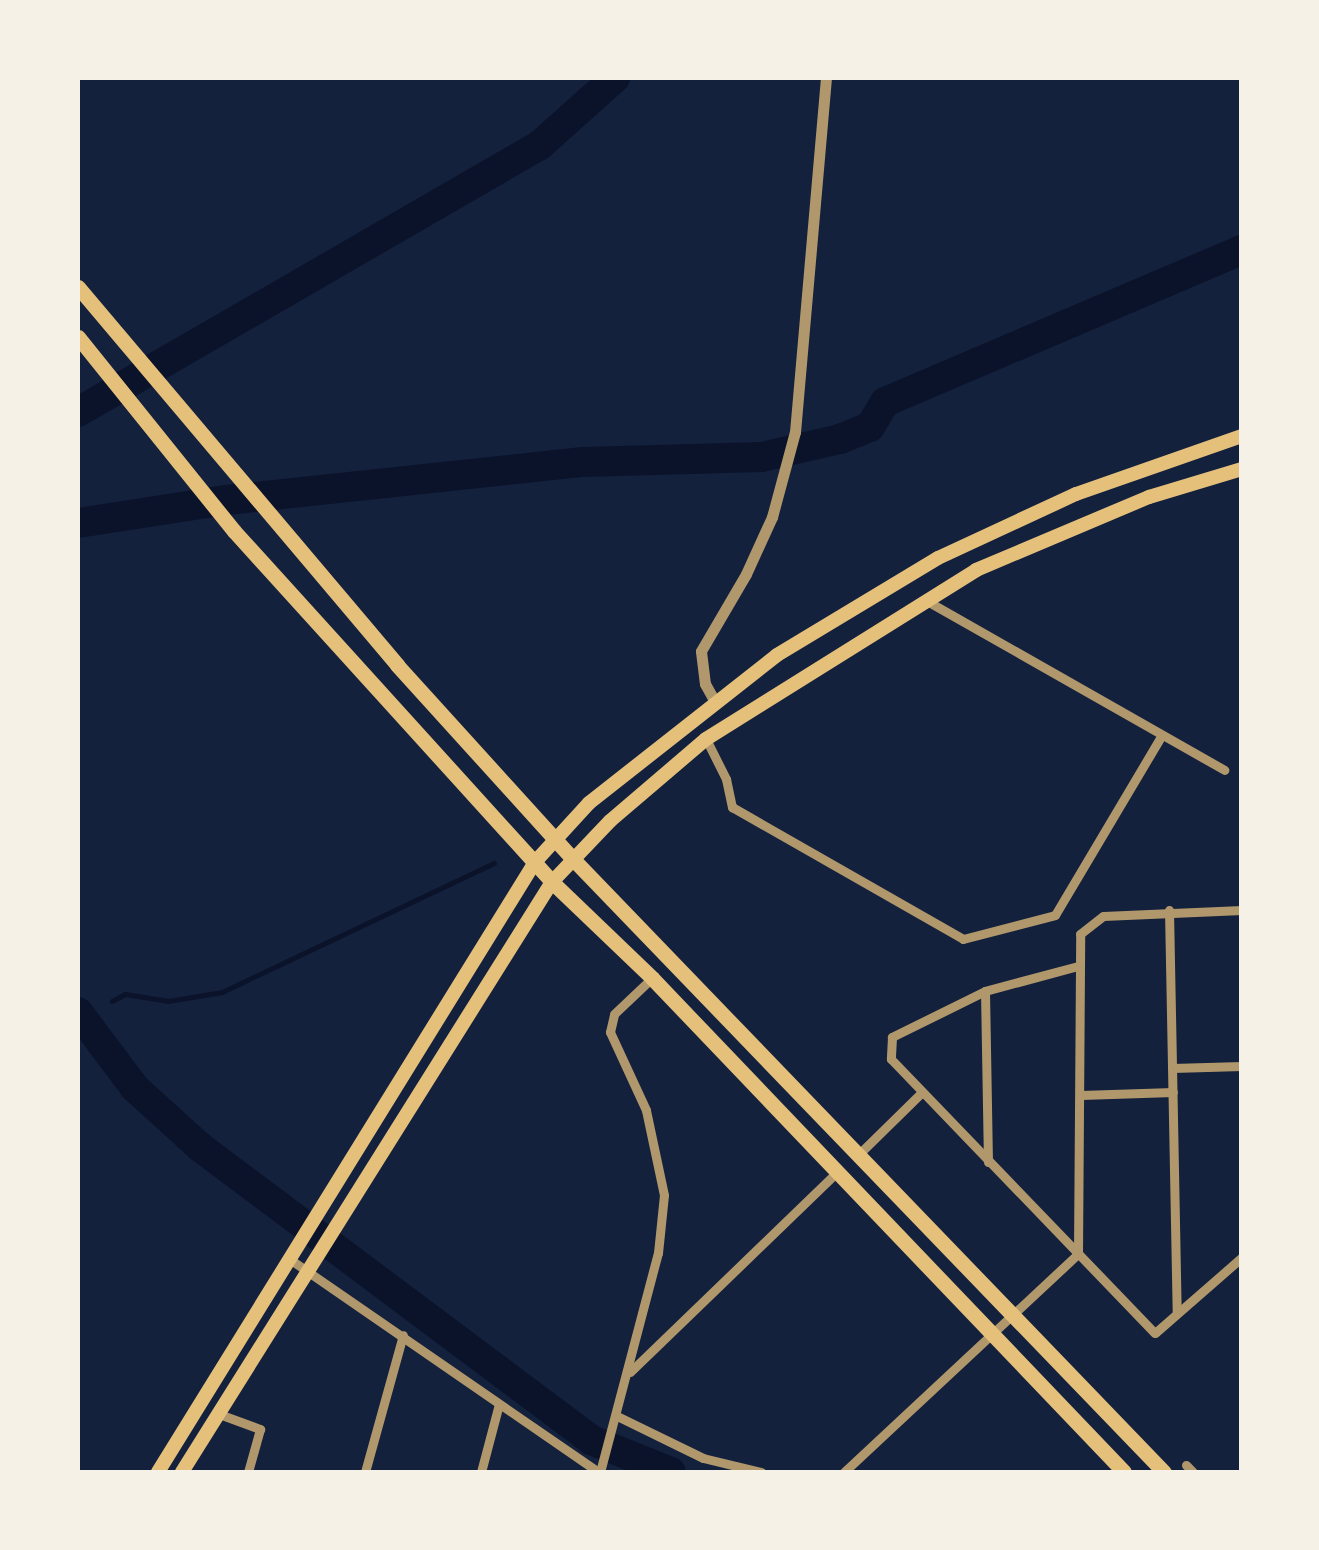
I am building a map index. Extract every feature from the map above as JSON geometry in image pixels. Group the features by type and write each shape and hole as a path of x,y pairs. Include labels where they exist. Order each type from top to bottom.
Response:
{"highway":[{"path":"78,287 354,612 572,858 1164,1472"},
{"path":"78,337 234,530 552,882 652,978 1124,1472"}],"main road":[{"path":"158,1472 535,862 589,803 714,700 836,618 979,537 1076,494 1242,436"},
{"path":"182,1472 552,882 572,858 706,739 924,599 1008,555 1120,508 1242,469"}],"street":[{"path":"714,700 705,684 702,651 746,574 781,490 796,432 826,78"},
{"path":"924,599 1160,738 1224,770"},
{"path":"706,739 726,779 732,808 963,939 1056,915 1160,738"},
{"path":"844,1472 990,1331 1078,1254 1080,934 1102,916 1170,910 1242,910"},
{"path":"1170,910 1177,1313"},
{"path":"1078,966 985,991 892,1037 891,1059 1154,1333 1242,1256"},
{"path":"291,1260 599,1472 630,1372 658,1253 664,1194 646,1110 610,1032 614,1014 652,978"},
{"path":"985,991 988,1162"},
{"path":"1172,1068 1242,1066"},
{"path":"1081,1094 1173,1092"},
{"path":"860,1153 921,1093"},
{"path":"630,1372 836,1172"},
{"path":"365,1472 403,1334"},
{"path":"481,1472 500,1404"},
{"path":"218,1414 260,1429 248,1472"},
{"path":"615,1419 703,1458 762,1472"}],"waterway":[{"path":"78,412 540,145 615,78"},
{"path":"78,523 227,500 583,462 762,457 840,439 870,427 885,402 1242,250"},
{"path":"112,1001 125,994 168,1001 222,992 494,863"},
{"path":"78,1012 135,1088 200,1147 591,1440 671,1472"}]}
